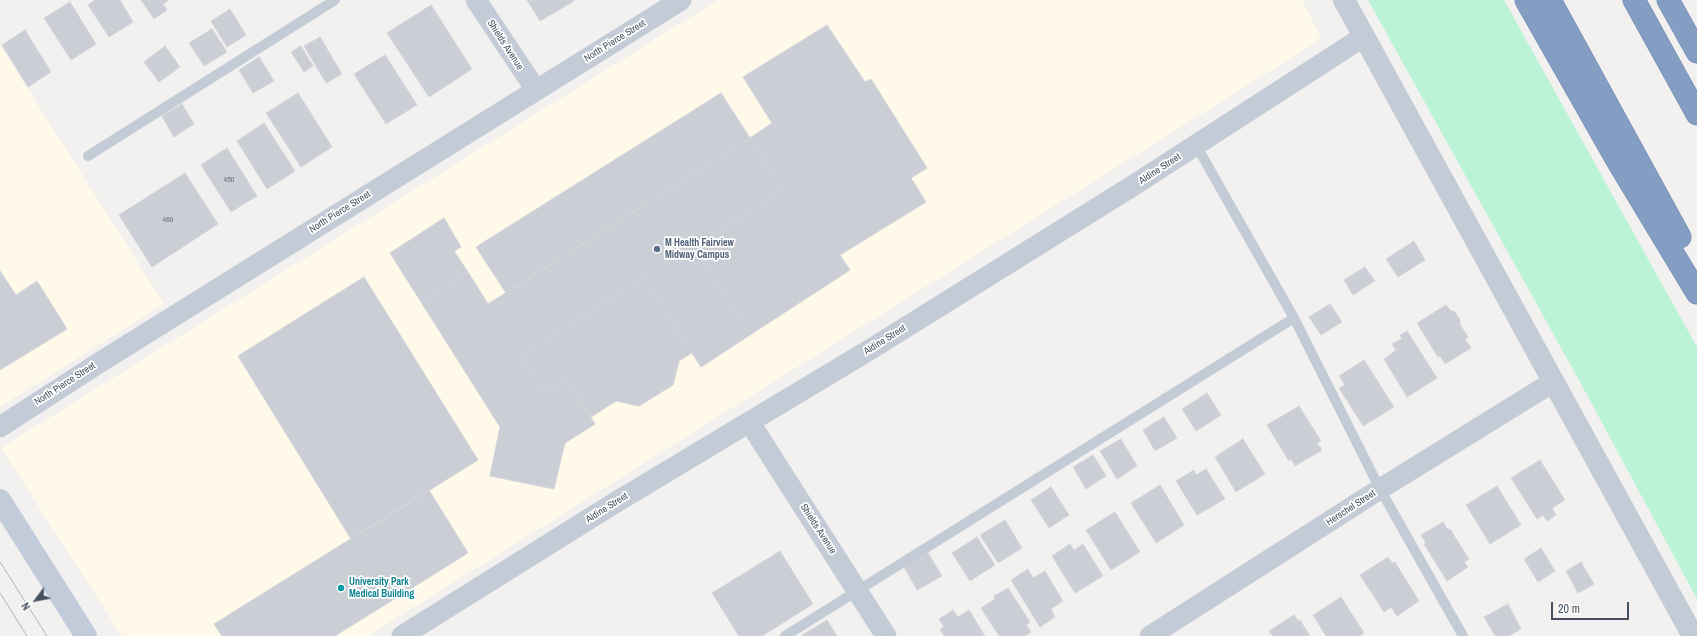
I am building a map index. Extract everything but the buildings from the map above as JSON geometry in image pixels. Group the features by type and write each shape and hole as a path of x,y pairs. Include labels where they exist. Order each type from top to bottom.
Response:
{"highway":[{"path":"1526,0 1618,162 1697,293"},
{"path":"1550,0 1697,268"},
{"path":"1634,0 1697,114"},
{"path":"1668,0 1697,52"}],"main road":[{"path":"0,500 86,636"}],"street":[{"name":"Shields Avenue","path":"476,0 536,90"},
{"name":"North Pierce Street","path":"0,427 108,357 681,0"},
{"path":"1344,0 1693,636"},
{"name":"Aldine Street","path":"402,636 613,504 891,336 1196,145 1363,37"},
{"name":"Herschel Street","path":"1150,636 1380,489 1553,382"},
{"name":"Shields Avenue","path":"750,422 886,636"}],"lane":[{"path":"88,156 335,0"},
{"path":"1196,145 1294,318 1380,489 1463,636"},
{"path":"785,636 1294,318"}],"shaded area":[{"path":"718,0 1302,0 1321,39 368,636 122,636 1,448"},
{"path":"0,45 164,304 0,407"}],"green space":[{"path":"1368,0 1504,0 1697,347 1697,599 1586,393"}],"tram line":[{"path":"0,562 47,636"},
{"path":"0,593 27,636"}],"place":[{"name":"M Health Fairview Midway Campus","path":"657,249"},
{"name":"University Park Medical Building","path":"341,588"}]}
